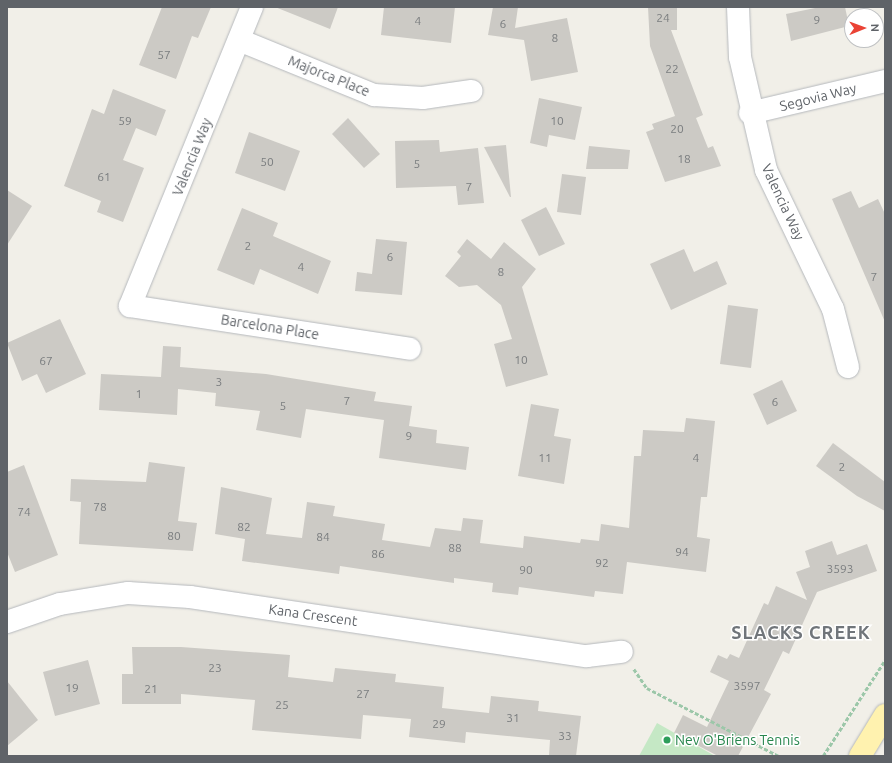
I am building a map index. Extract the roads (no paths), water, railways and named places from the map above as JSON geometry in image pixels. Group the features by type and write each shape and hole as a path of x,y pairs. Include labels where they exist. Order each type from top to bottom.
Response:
{"main road":[{"path":"860,756 885,715"}],"street":[{"name":"Valencia Way","path":"130,306 252,7"},
{"name":"Valencia Way","path":"738,7 740,57 750,113 766,170 833,309 848,367"},
{"name":"Majorca Place","path":"239,40 374,95 423,98 471,91"},
{"name":"Segovia Way","path":"750,113 885,81"},
{"name":"Barcelona Place","path":"130,306 410,348"},
{"name":"Kana Crescent","path":"7,622 60,604 128,593 190,597 587,656 622,652"}],"place":[{"name":"Nev O'Briens Tennis","path":"667,740"}],"district":[{"name":"SLACKS CREEK","path":"801,632"}]}
